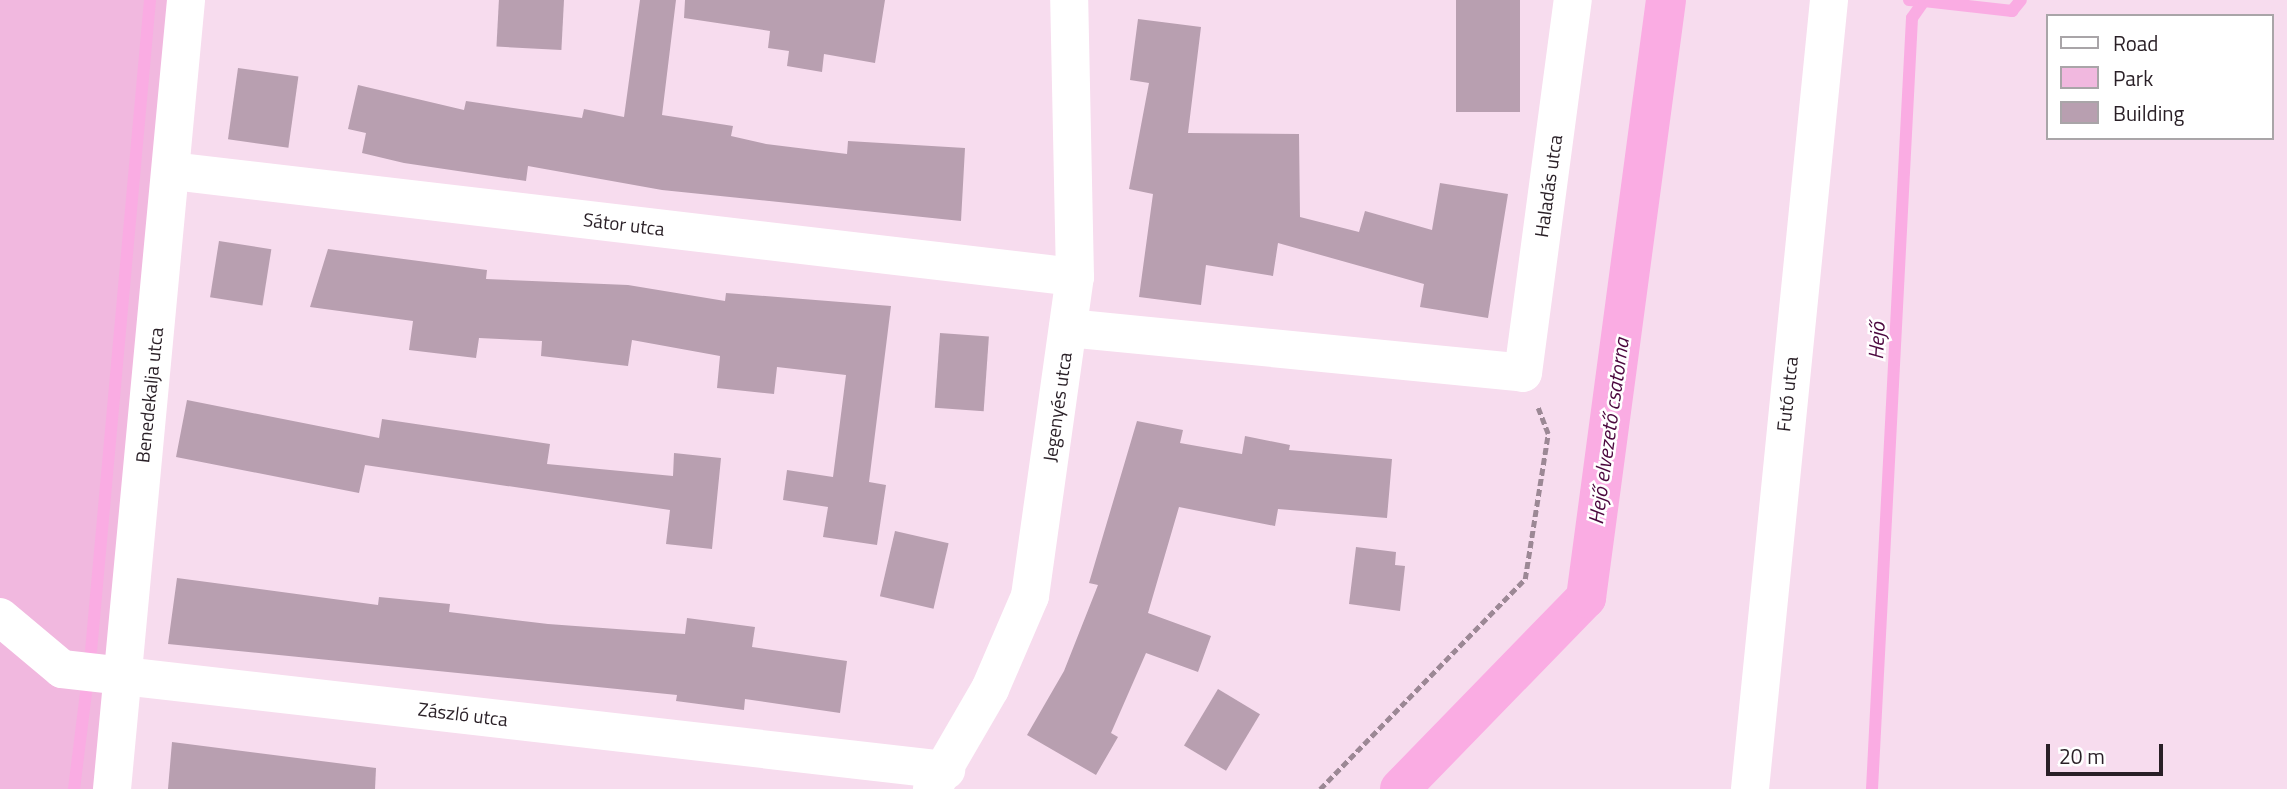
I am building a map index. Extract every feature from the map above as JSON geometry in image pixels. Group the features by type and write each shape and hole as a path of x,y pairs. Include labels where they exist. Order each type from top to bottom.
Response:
{"street":[{"name":"Benedekalja utca","path":"112,789 186,0"},
{"name":"Jegenyés utca","path":"939,779 1030,596 1075,277 1069,0"},
{"name":"Haladás utca","path":"1523,373 1573,0"},
{"name":"Futó utca","path":"1750,789 1829,2"},
{"name":"Sátor utca","path":"172,171 1075,277"},
{"path":"1068,328 1523,373"},
{"name":"Zászló utca","path":"0,617 62,669 939,779"}],"path":[{"path":"1320,789 1525,579 1548,434 1523,373"}],"green space":[{"path":"0,0 174,0 97,789 0,789"}],"building":[{"path":"499,0 564,0 561,50 496,47"},
{"path":"640,0 676,0 662,115 733,126 731,136 766,144 847,154 848,141 965,148 961,221 662,190 528,166 526,181 404,163 362,153 366,133 348,129 358,85 464,110 466,101 582,118 584,109 624,117"},
{"path":"685,0 885,0 875,63 824,54 822,72 787,66 789,51 768,48 770,31 684,18"},
{"path":"1456,0 1520,0 1520,112 1456,112"},
{"path":"1138,19 1201,27 1188,133 1299,134 1300,217 1359,232 1365,211 1432,230 1440,183 1508,194 1488,318 1420,307 1424,284 1278,243 1273,276 1206,265 1201,305 1139,297 1153,194 1129,189 1149,83 1130,80"},
{"path":"238,68 298,76 288,148 228,139"},
{"path":"219,241 271,249 262,306 210,297"},
{"path":"328,249 487,270 486,279 628,285 725,301 726,293 891,306 869,482 886,485 877,545 823,537 828,507 783,500 787,470 833,477 846,375 777,367 774,394 717,388 720,356 632,340 628,366 541,356 542,341 479,338 476,358 409,350 413,321 310,307"},
{"path":"940,333 989,336 984,411 935,408"},
{"path":"187,400 379,438 382,419 550,444 547,464 673,476 674,453 721,458 712,549 666,544 670,510 365,465 359,493 176,457"},
{"path":"1137,421 1183,430 1180,443 1242,454 1245,436 1290,445 1289,450 1392,459 1387,518 1278,509 1275,526 1179,507 1148,613 1211,636 1198,672 1146,653 1111,733 1118,737 1096,775 1027,735 1064,671 1098,585 1089,583"},
{"path":"895,531 949,543 934,609 880,596"},
{"path":"1356,547 1396,552 1395,565 1405,566 1400,611 1349,604"},
{"path":"177,578 378,605 379,597 450,604 449,612 548,624 685,634 687,618 755,627 752,647 847,661 840,713 745,699 744,710 676,701 677,695 168,644"},
{"path":"1218,689 1260,714 1226,771 1184,746"},
{"path":"172,742 376,768 375,789 168,789"}],"waterway":[{"path":"91,651 150,0"},
{"name":"Hejő elvezető csatorna","path":"1400,789 1586,598 1666,0"},
{"path":"1909,0 1924,1"},
{"name":"Hejő","path":"1872,789 1912,18 1924,1 2012,11 2021,0"},
{"path":"74,789 86,693"}]}
